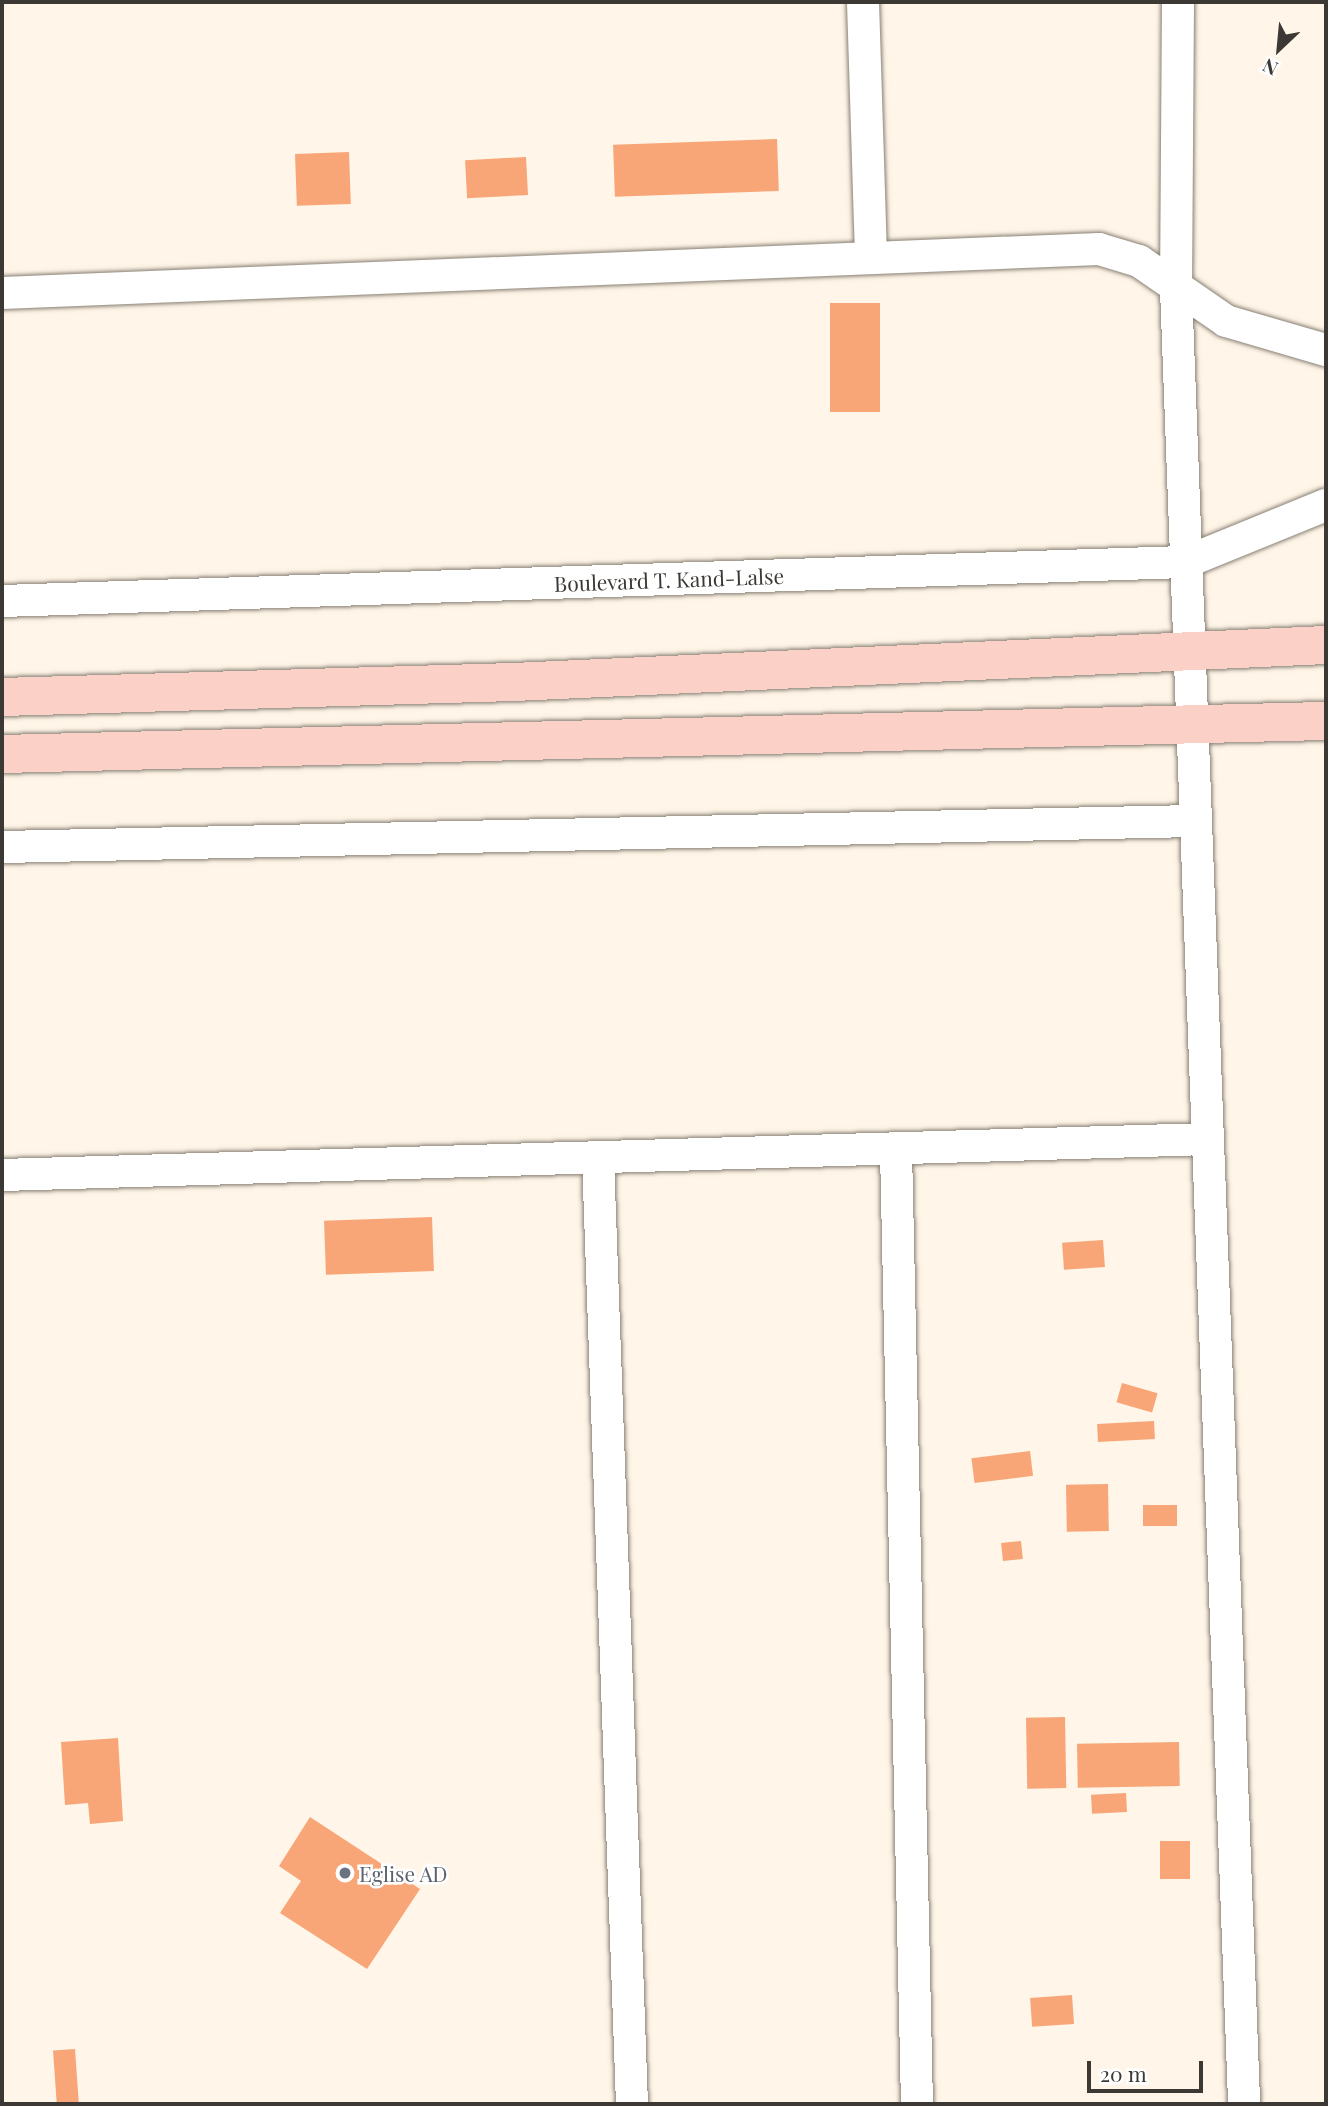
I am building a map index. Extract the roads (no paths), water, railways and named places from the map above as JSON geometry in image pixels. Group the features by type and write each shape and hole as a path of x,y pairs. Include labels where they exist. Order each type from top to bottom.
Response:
{"main road":[{"path":"2,697 514,682 1189,649 1326,645"},
{"path":"2,754 1326,721"}],"street":[{"path":"863,2 871,258"},
{"path":"1178,2 1176,289 1205,1139 1244,2104"},
{"path":"2,293 1099,249 1139,261 1226,321 1326,350"},
{"name":"Boulevard T. Kand-Lalse","path":"2,601 1186,562 1326,505"},
{"path":"2,847 1194,821"},
{"path":"2,1175 1205,1139"},
{"path":"897,1150 917,2104"},
{"path":"598,1159 632,2104"}],"place":[{"name":"Eglise AD","path":"345,1873"}]}
